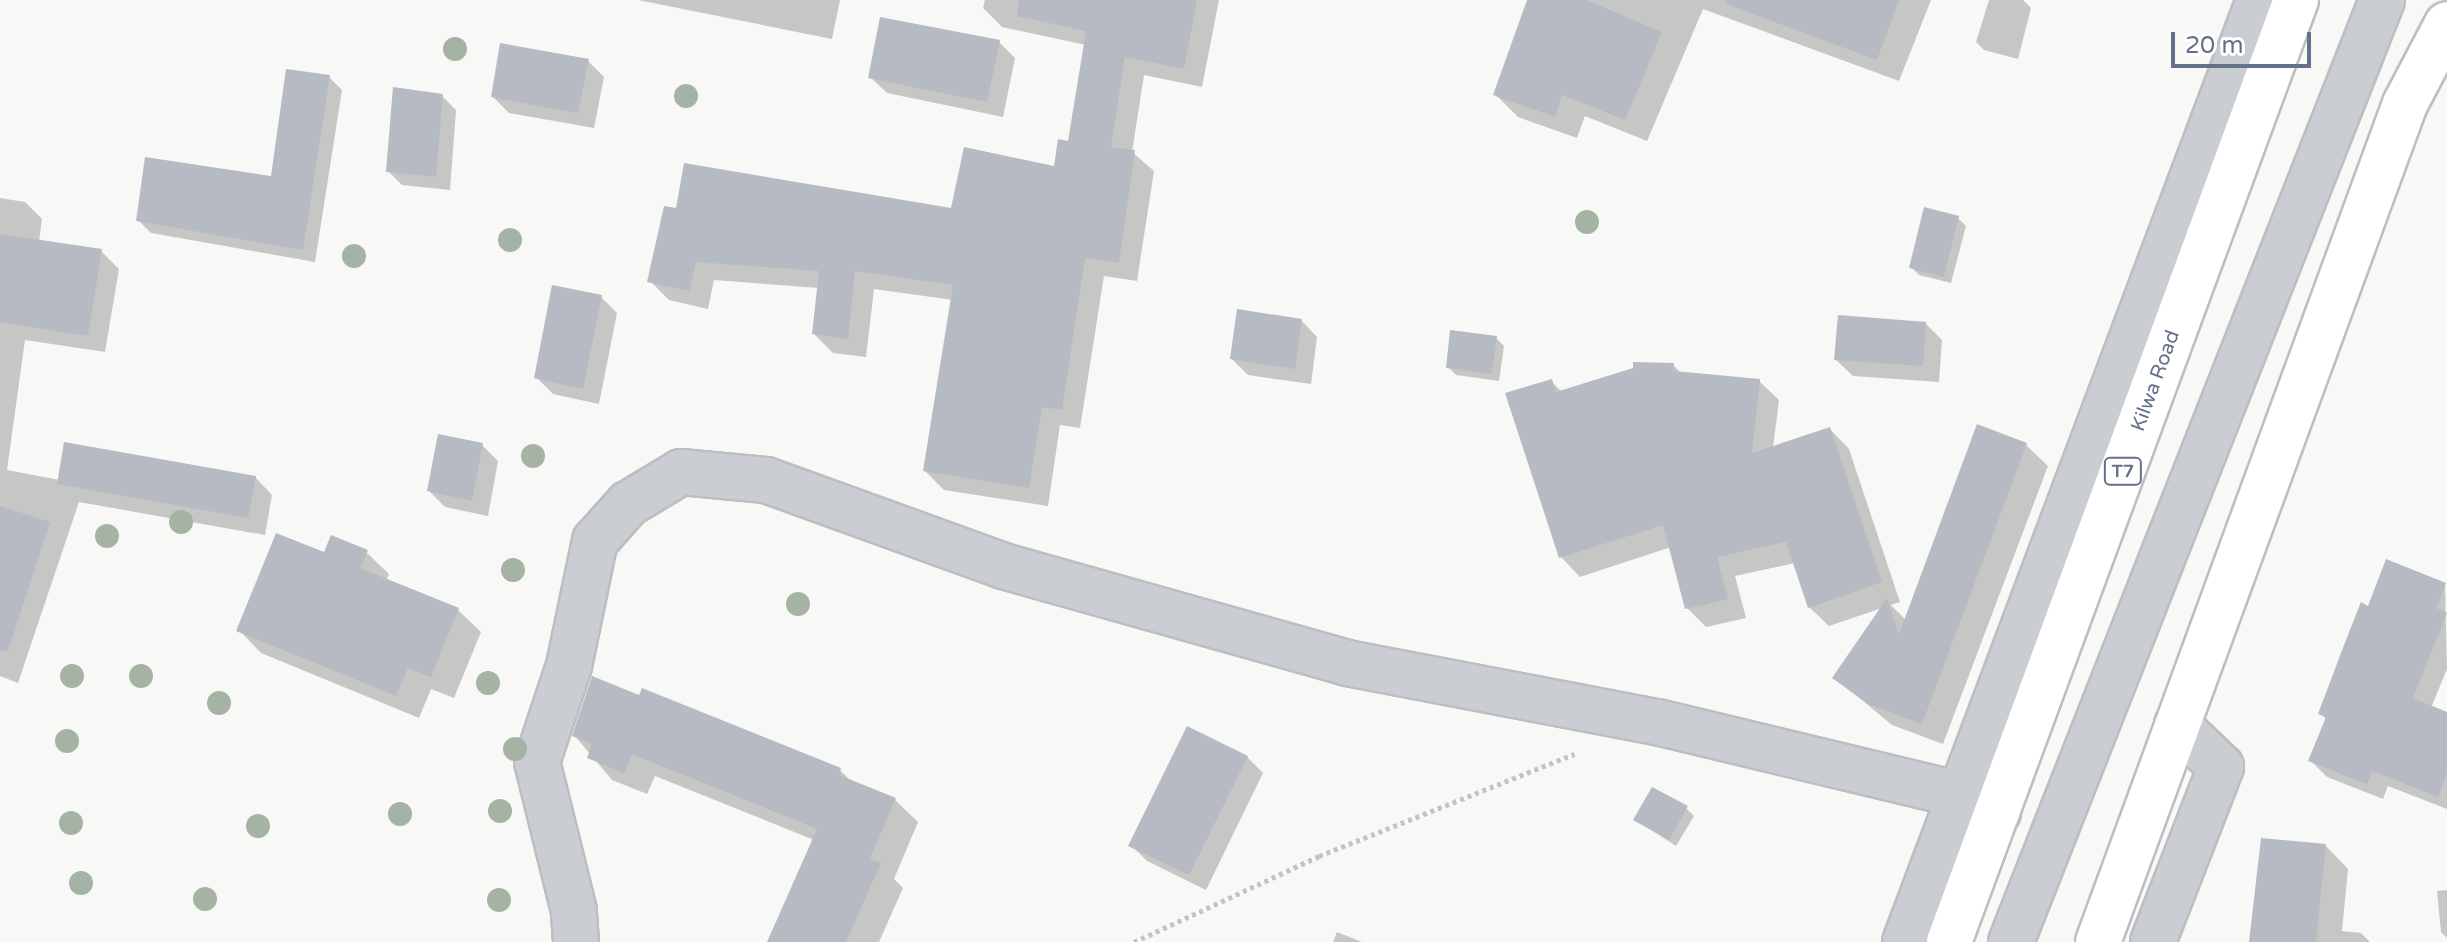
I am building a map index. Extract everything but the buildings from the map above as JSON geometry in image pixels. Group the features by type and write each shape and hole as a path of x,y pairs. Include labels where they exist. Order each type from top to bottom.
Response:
{"highway":[{"name":"Kilwa Road","path":"1949,942 1980,804 2296,0"},
{"path":"2098,942 2405,104 2447,24"}],"street":[{"path":"1905,942 1980,804 2259,0"},
{"path":"2011,942 2382,0"},
{"path":"576,942 574,911 537,762 569,666 595,541 628,504 681,472 766,480 1003,566 1347,663 1657,722 1980,804"},
{"path":"2153,942 2221,767 2177,725"}],"path":[{"path":"1134,942 1319,856 1583,751"}]}
